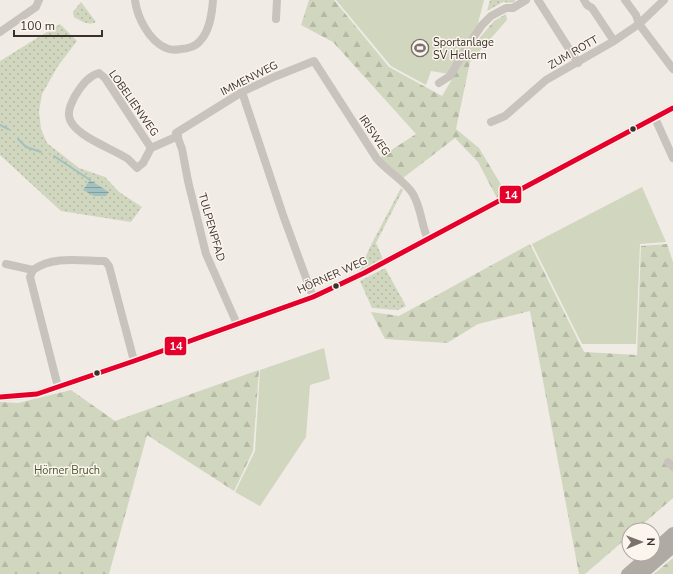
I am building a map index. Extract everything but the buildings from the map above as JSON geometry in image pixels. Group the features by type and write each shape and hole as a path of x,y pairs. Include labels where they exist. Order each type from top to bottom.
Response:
{"highway":[{"path":"661,544 673,533"},
{"path":"642,574 673,547"},
{"path":"627,574 641,562"}],"street":[{"path":"0,32 36,7 39,0"},
{"path":"135,0 138,11 148,32 154,40 167,49 175,50 186,49 200,41 207,32 213,0"},
{"path":"276,19 277,0"},
{"path":"439,83 450,76 469,44 482,25 491,16 506,8 513,8 526,0"},
{"path":"538,0 578,63"},
{"path":"584,0 587,5 592,8 614,41"},
{"path":"625,0 636,15 639,24 673,69"},
{"name":"ZUM ROTT","path":"491,122 505,116 546,80 578,63 639,24 664,0"},
{"name":"IMMENWEG","path":"177,135 242,92 314,61"},
{"name":"IRISWEG","path":"314,61 377,159 412,192 419,205 425,234 428,239"},
{"name":"LOBELIENWEG","path":"151,148 105,78 99,72 91,75 78,90 70,106 69,117 73,125 91,140 128,159 137,168 143,163 151,148 177,135"},
{"path":"242,92 283,215 313,297"},
{"name":"HÖRNER WEG","path":"0,396 37,394 313,297 364,273 673,108"},
{"path":"655,118 673,158"},
{"name":"TULPENPFAD","path":"177,135 206,254 237,324"},
{"path":"58,387 30,277 33,270 39,266 60,260 105,261 109,266 134,361"},
{"path":"6,264 33,270"}],"green space":[{"path":"309,0 334,0 389,67 442,96 471,48 494,21 506,14 507,20 470,62 456,129 479,148 506,193 497,198 478,162 455,138 403,178 379,158 416,134 333,42 301,25"},
{"name":"Sportanlage SV Hellern","path":"336,0 484,0 476,31 449,74 431,71 426,85 391,66"},
{"path":"490,0 516,0 512,3 503,2 487,11"},
{"path":"81,2 96,22 87,23 74,17 73,12"},
{"path":"60,24 77,41 58,66 42,94 39,111 41,129 47,143 79,168 105,177 119,192 142,207 131,222 61,211 0,155 0,61"},
{"path":"642,187 666,242 640,244 636,344 582,344 532,244"},
{"path":"401,188 403,190 376,243 383,259 359,272 370,247"},
{"path":"530,244 584,352 637,355 641,246 667,244 673,262 673,498 645,522 621,522 621,543 585,574 579,574 530,311 478,324 447,343 385,339 371,312 399,316"},
{"path":"385,268 406,306 398,310 372,308 360,281"},
{"path":"324,348 330,379 310,385 306,437 260,506 235,492 255,451 260,370"},
{"name":"Hörner Bruch","path":"259,370 253,451 234,491 147,435 109,574 0,574 0,402 18,403 71,390 115,421"},
{"path":"673,558 673,574 654,574"}],"water":[{"path":"90,180 109,192 106,196 94,196 83,190"}],"waterway":[{"path":"0,125 8,129"},
{"path":"18,139 26,147 41,152"},
{"path":"54,156 90,180"}],"transit line":[{"name":"14","path":"0,397 37,394 313,297 364,273 673,108"}],"place":[{"name":"Sportanlage SV Hellern","path":"420,48"}]}
